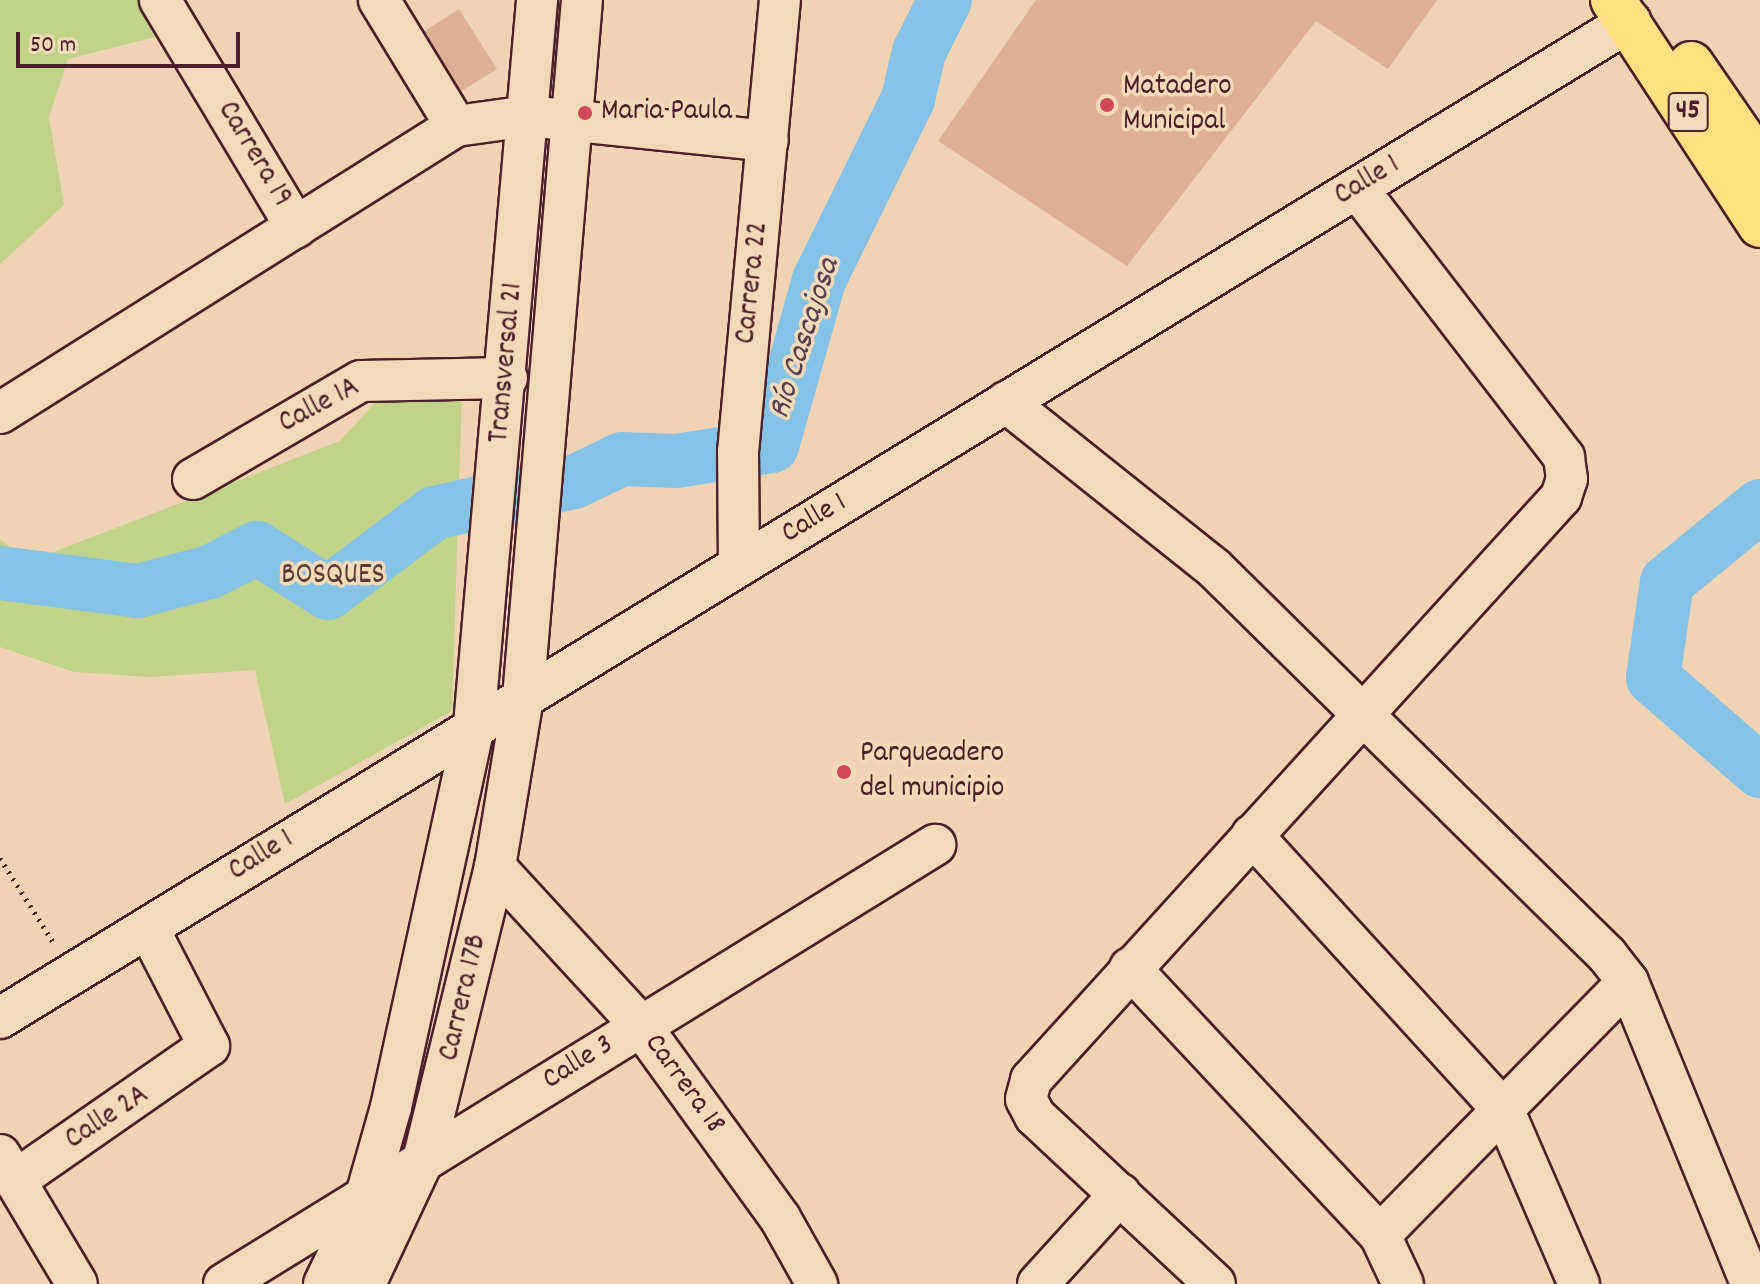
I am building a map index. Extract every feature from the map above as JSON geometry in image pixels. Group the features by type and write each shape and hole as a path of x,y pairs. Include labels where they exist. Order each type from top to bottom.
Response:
{"highway":[{"name":"45","path":"1630,7 1760,164"},
{"name":"45","path":"1630,7 1760,225"}],"street":[{"name":"Carrera 19","path":"160,0 296,227"},
{"path":"379,0 456,126"},
{"name":"Transversal 21","path":"474,725 488,611 537,0"},
{"path":"573,118 582,0"},
{"name":"Carrera 22","path":"739,566 738,452 780,0"},
{"name":"Calle 1","path":"0,1018 474,725 1357,188 1630,7"},
{"path":"0,413 456,126 528,116 573,118 768,141"},
{"name":"Carrera 17B","path":"365,1284 423,1160 495,867 523,698 546,399 573,118"},
{"path":"1215,1284 1035,1116 1026,1099 1031,1080 1561,497 1567,479 1564,457 1357,188"},
{"name":"Calle 1A","path":"193,479 361,381 507,382"},
{"path":"1006,402 1214,568 1365,710 1628,982 1751,1284"},
{"name":"Carrera 17B","path":"324,1284 365,1199 415,1013 474,725"},
{"path":"1252,835 1504,1111 1579,1284"},
{"name":"Calle 3","path":"224,1284 935,845"},
{"name":"Carrera 18","path":"495,867 641,1026 780,1218 817,1284"},
{"name":"Calle 2A","path":"11,1189 201,1057 209,1046 205,1030 148,928"},
{"path":"1130,968 1380,1235 1403,1284"},
{"path":"1380,1235 1628,982"},
{"path":"11,1189 77,1284"},
{"path":"1038,1284 1120,1194"}],"path":[{"path":"0,858 73,973"}],"green space":[{"path":"0,0 140,0 163,35 68,59 49,117 64,205 0,264"},
{"name":"BOSQUES","path":"462,391 452,711 285,804 255,670 151,677 74,672 0,647 0,539 28,562 340,441 382,395"}],"building":[{"name":"Matadero Municipal","path":"1036,0 1437,0 1388,69 1316,21 1127,266 938,141"},
{"path":"459,9 497,69 452,97 414,38"}],"waterway":[{"name":"Río Cascajosa","path":"0,573 138,591 210,572 257,548 328,593 434,513 574,482 622,459 676,461 772,446 819,280 908,99 919,52 945,0"},
{"path":"1760,506 1667,582 1653,678 1760,771"}],"place":[{"name":"Matadero Municipal","path":"1107,105"},
{"name":"Maria Paula","path":"585,113"},
{"name":"Parqueadero del municipio","path":"844,772"}]}
